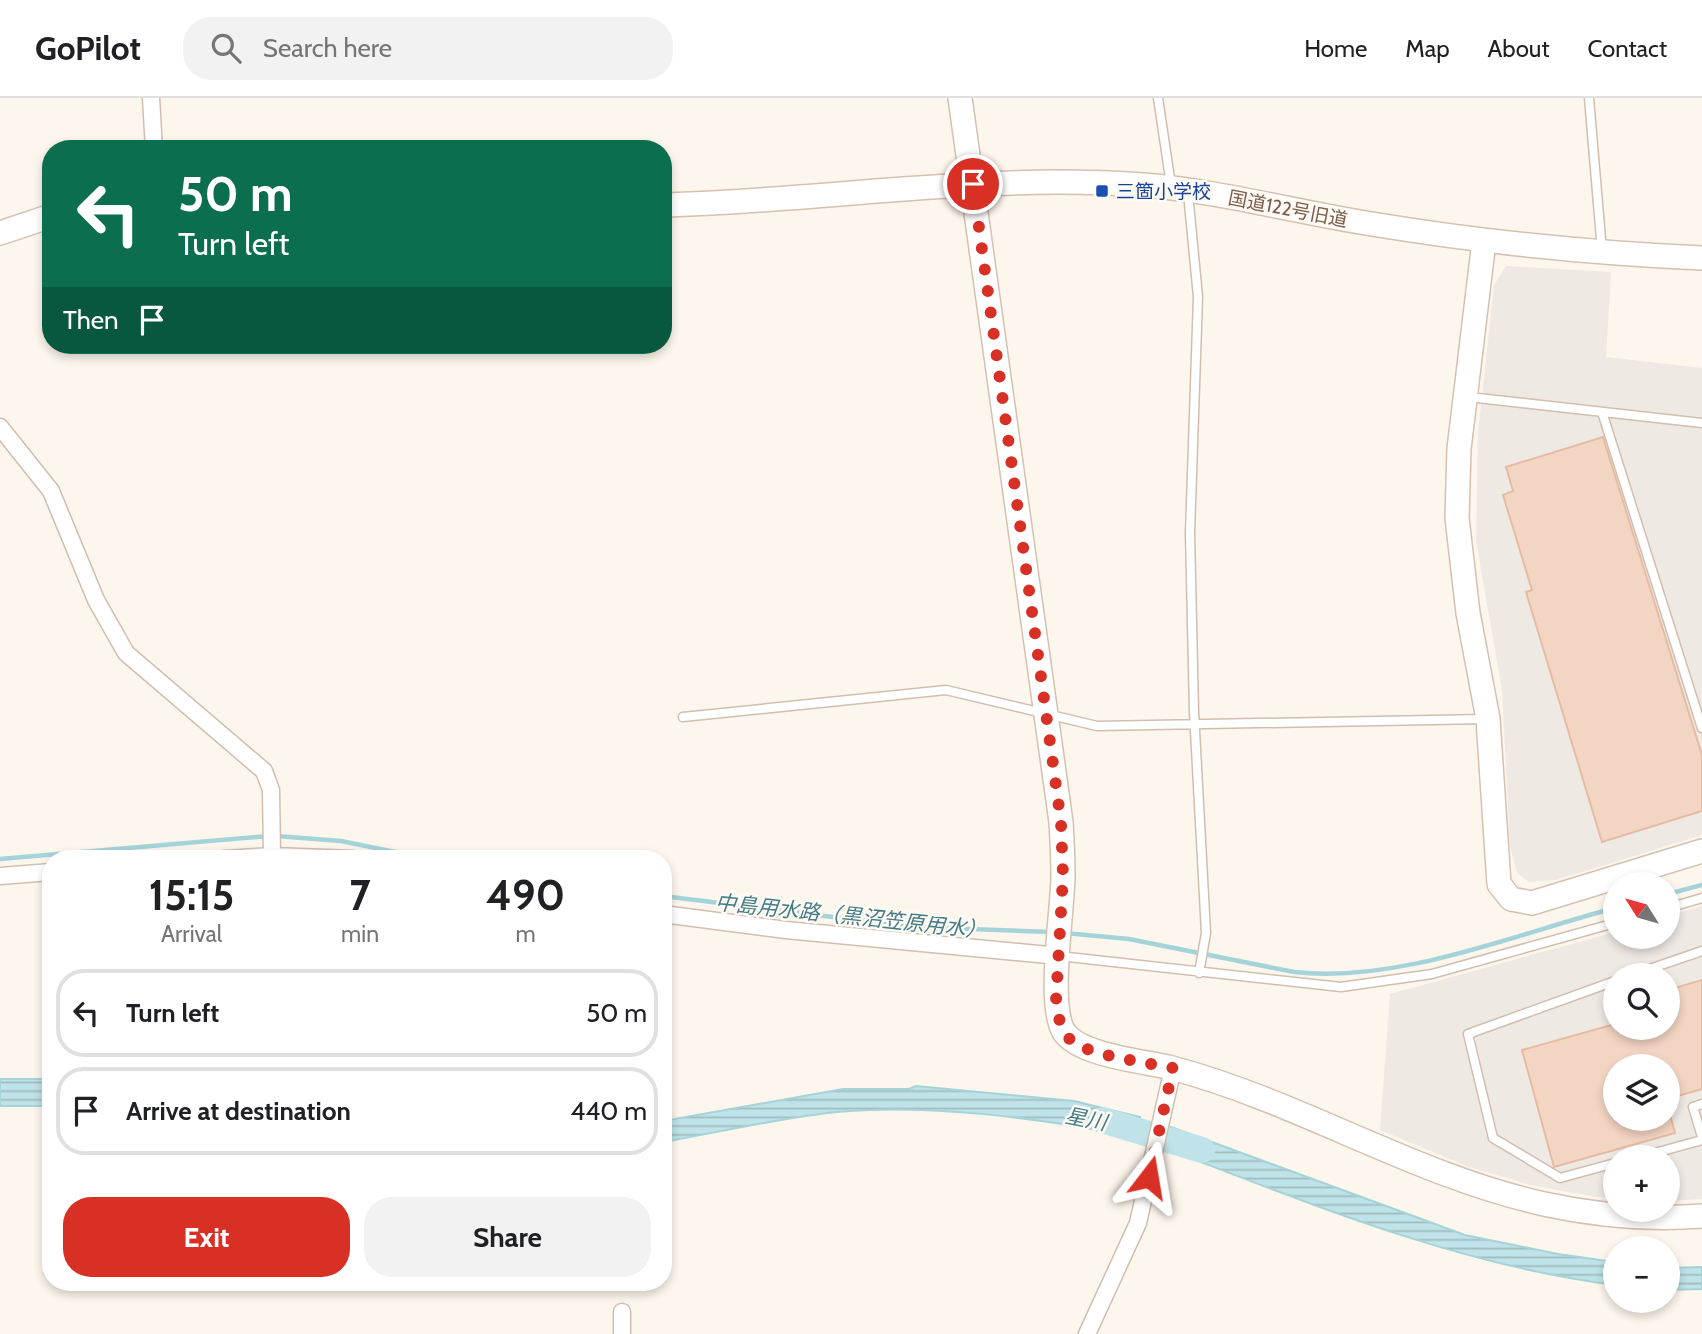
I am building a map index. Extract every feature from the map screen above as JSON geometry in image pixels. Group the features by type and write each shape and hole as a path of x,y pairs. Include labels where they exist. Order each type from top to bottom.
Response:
{"street":[{"path":"151,98 153,140"},
{"path":"960,98 1061,822 1060,941 1056,1001 1059,1019 1069,1037 1077,1045 1173,1068 1269,1102 1462,1182 1503,1194 1592,1213 1644,1217 1702,1216"},
{"name":"国道122号旧道","path":"672,204 973,184 1072,182 1180,189 1370,224 1484,241 1602,254 1702,258"},
{"path":"0,233 42,219"},
{"path":"1484,241 1458,472 1459,540 1468,614 1488,719 1496,874 1499,884 1511,899 1532,903 1702,851"},
{"path":"0,427 58,504 96,600 126,653 264,771 271,790 272,850"},
{"path":"0,876 42,873"},
{"path":"672,915 786,930 1060,941"},
{"path":"1087,1334 1134,1232 1173,1068"},
{"path":"622,1312 622,1334"}],"lane":[{"path":"1158,98 1180,189 1198,298 1190,533 1206,933 1200,968"},
{"path":"1589,98 1602,254"},
{"path":"1466,397 1702,423"},
{"path":"1602,412 1702,729"},
{"path":"683,717 946,690 1097,726 1488,719"},
{"path":"1680,904 1702,898"},
{"path":"1060,941 1132,962 1200,968 1341,988 1432,974 1603,926"},
{"path":"1667,963 1702,951"},
{"path":"1603,985 1468,1034 1493,1138 1560,1178 1603,1166"},
{"path":"1680,1145 1702,1139 1693,1107 1702,1104"}],"shaded area":[{"path":"1506,266 1611,272 1606,357 1702,368 1702,835 1556,880 1529,882 1517,873 1510,847 1502,690 1476,541 1478,433 1494,285"},
{"path":"1702,906 1702,1199 1680,1200 1680,1145 1603,1145 1603,1197 1530,1185 1469,1167 1380,1130 1390,994 1603,935 1603,949 1680,949 1680,912"}],"water":[{"path":"0,1079 42,1079 42,1106 0,1106"},
{"path":"916,1086 1074,1101 1140,1117 1135,1137 986,1114 872,1110 793,1118 672,1140 672,1119 843,1089 909,1089"},
{"path":"1171,1127 1465,1235 1603,1260 1603,1283 1499,1263 1387,1231 1167,1149"},
{"path":"1702,1267 1702,1289 1680,1290 1680,1268"}],"building":[{"path":"1603,437 1702,755 1702,811 1602,842 1526,592 1532,590 1503,495 1513,491 1506,467"},
{"path":"1702,980 1702,1089 1680,1095 1680,1054 1603,1054 1603,1131 1675,1133 1632,1145 1603,1145 1603,1153 1554,1167 1522,1050 1603,1027 1603,1040 1680,1040 1680,986"}],"waterway":[{"name":"中島用水路（黒沼笠原用水）","path":"105,850 268,836"},
{"name":"中島用水路（黒沼笠原用水）","path":"276,836 341,841 386,850"},
{"name":"中島用水路（黒沼笠原用水）","path":"0,859 42,855"},
{"name":"中島用水路（黒沼笠原用水）","path":"1680,891 1702,885"},
{"name":"中島用水路（黒沼笠原用水）","path":"672,897 914,927 1052,932"},
{"name":"中島用水路（黒沼笠原用水）","path":"1065,933 1129,939 1294,972 1333,974 1414,964 1603,911"},
{"name":"星川","path":"1102,1120 1202,1150"}],"place":[{"name":"三箇小学校","path":"1102,191"}],"route":[{"path":"973,184 1061,822 1063,876 1056,1001 1059,1019 1062,1029 1077,1045 1173,1068 1149,1177"}]}
